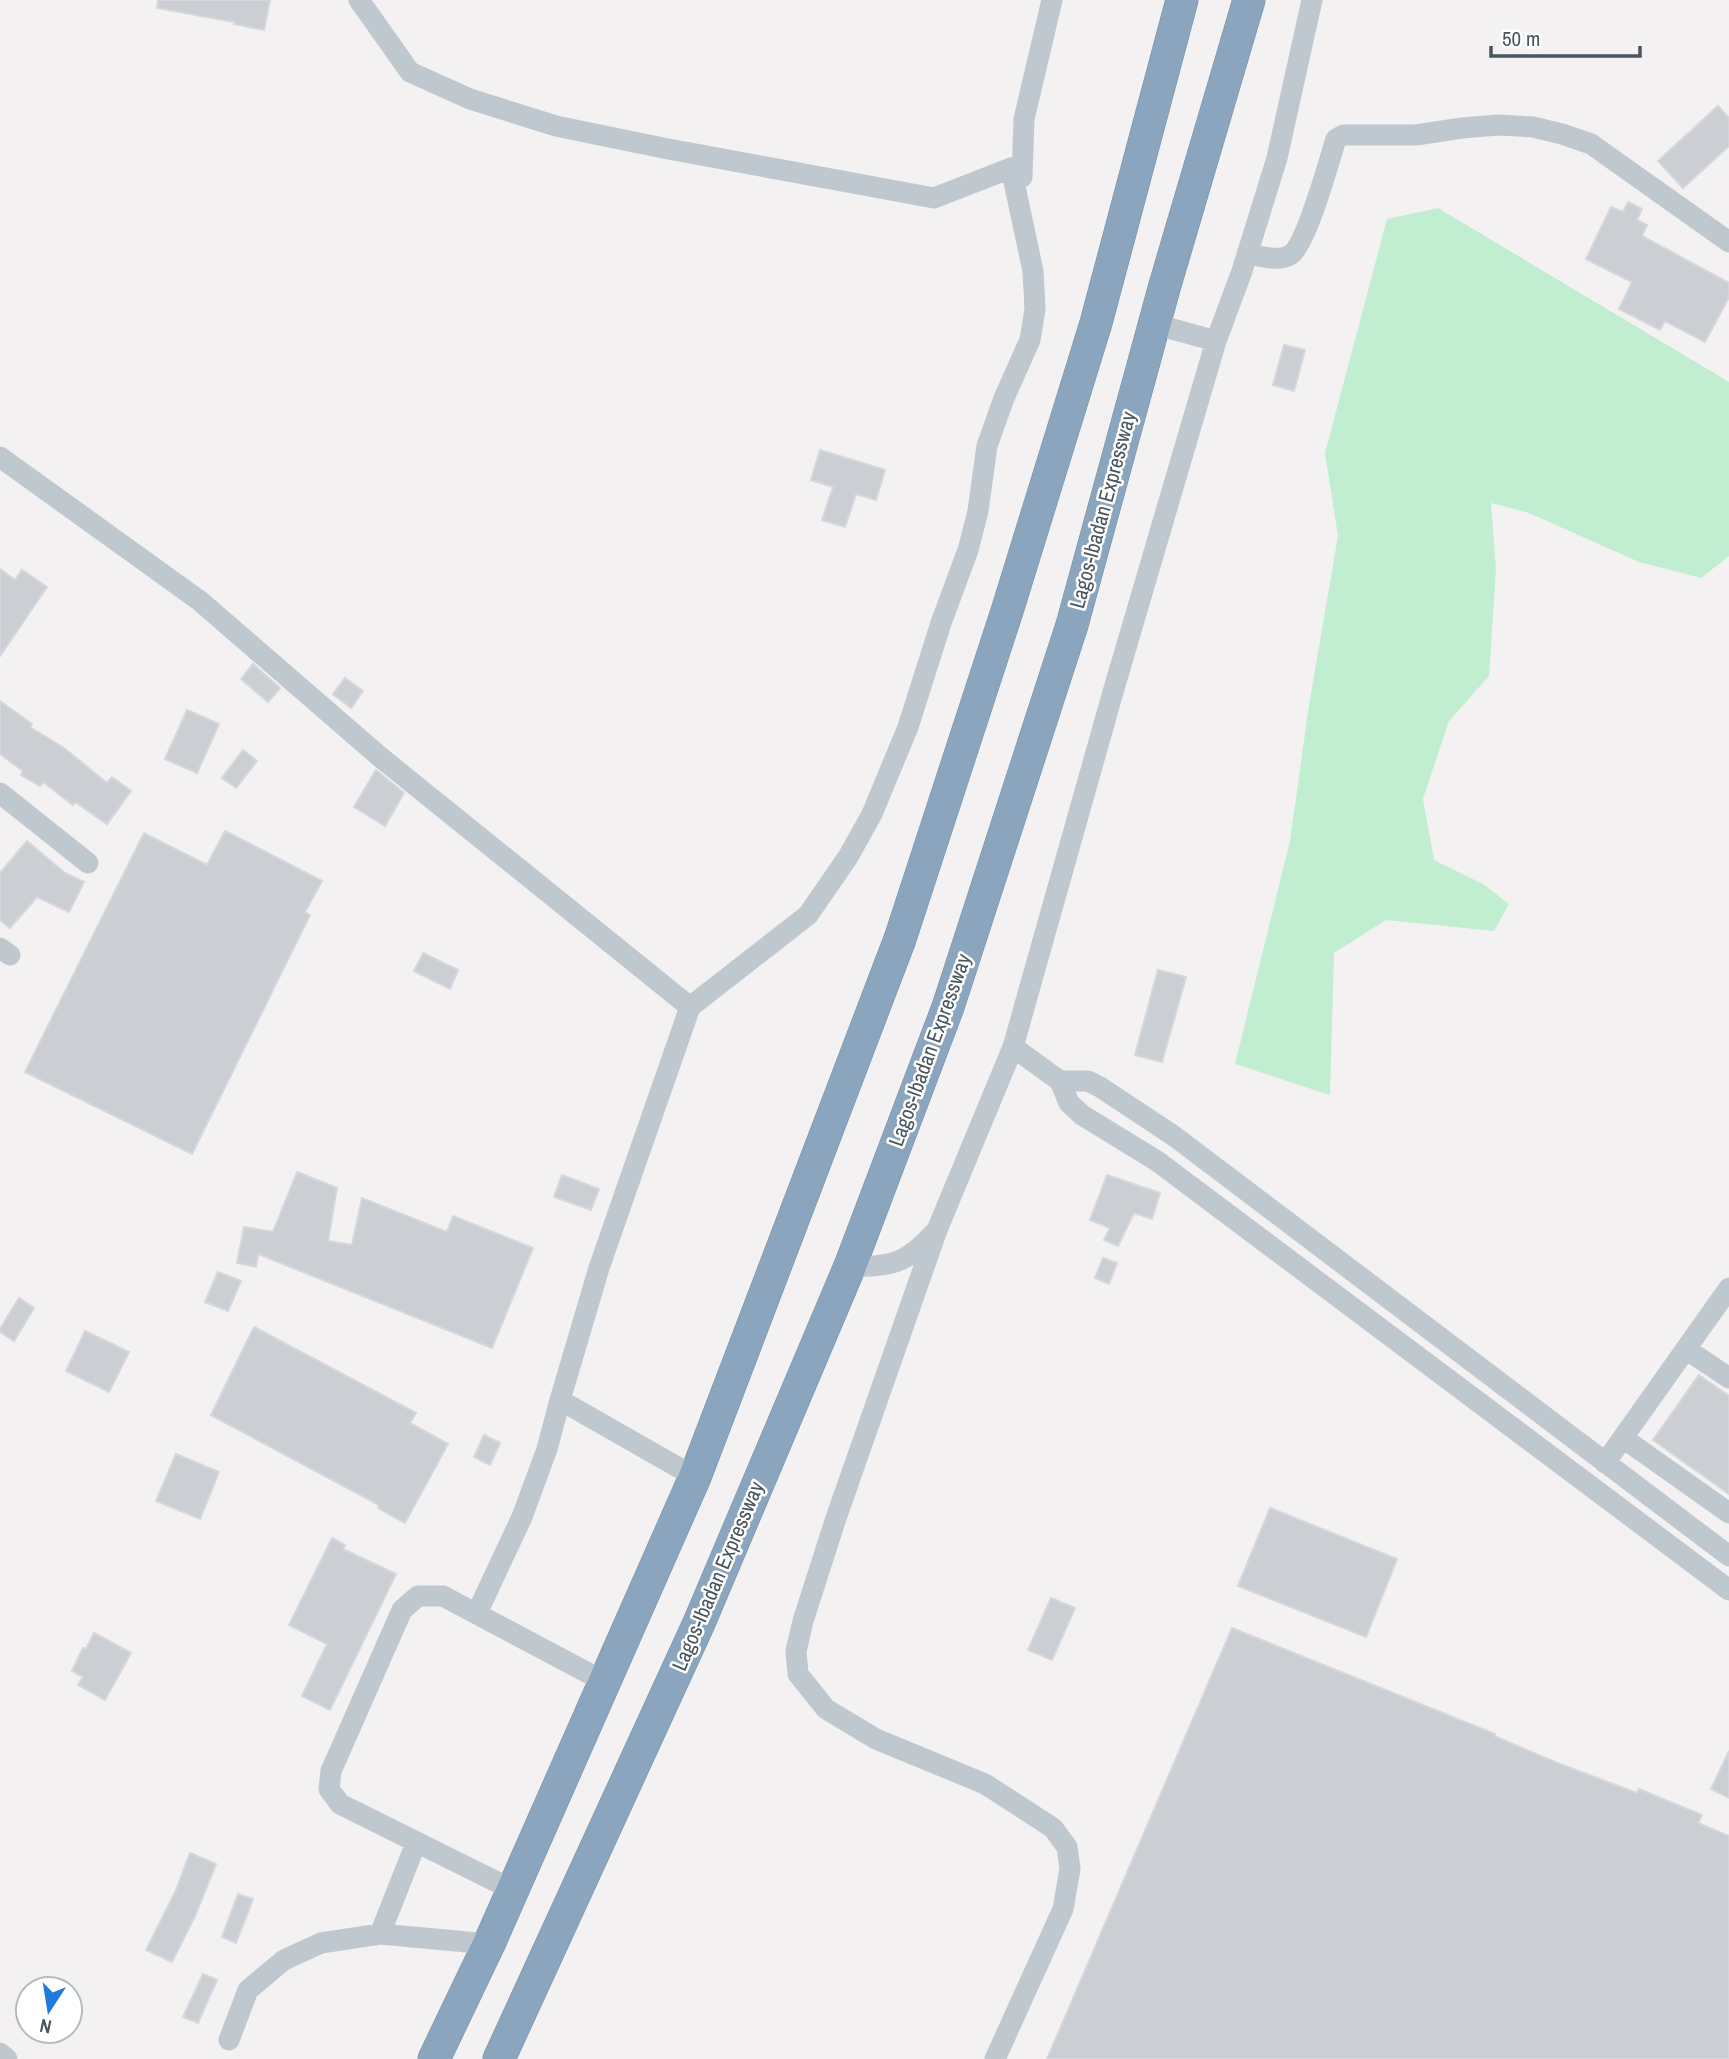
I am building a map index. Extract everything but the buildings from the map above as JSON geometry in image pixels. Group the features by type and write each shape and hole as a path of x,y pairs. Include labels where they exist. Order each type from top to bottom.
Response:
{"highway":[{"path":"434,2059 513,1891 695,1477 900,939 1008,608 1096,323 1182,0"},
{"name":"Lagos-Ibadan Expressway","path":"499,2059 699,1623 850,1266 948,1007 1063,651 1248,0"}],"street":[{"path":"359,0 410,72 470,99 556,126 934,198 1011,168"},
{"path":"1011,168 1022,177 1024,119 1052,0"},
{"path":"995,2059 1063,1909 1070,1869 1067,1847 1053,1828 985,1784 876,1739 826,1709 798,1674 796,1651 836,1518 937,1230 1013,1048 1113,692 1216,341 1277,158 1312,0"},
{"path":"1247,254 1276,259 1291,255 1303,240 1336,139 1343,135 1416,135 1498,125 1533,127 1591,144 1729,242"},
{"path":"477,1613 522,1517 547,1449 598,1268 690,1007 808,915 848,857 872,814 908,727 941,623 968,550 978,511 987,446 1004,398 1030,340 1035,309 1033,271 1011,168"},
{"path":"1154,324 1216,341"},
{"path":"0,457 200,601 379,756 690,1007"},
{"path":"0,793 89,863"},
{"path":"1013,1048 1060,1081 1069,1103 1082,1115 1157,1161 1729,1590"},
{"path":"1060,1081 1087,1081 1100,1087 1174,1136 1729,1556"},
{"path":"850,1266 897,1263 907,1258 937,1230"},
{"path":"1605,1463 1729,1288"},
{"path":"1686,1349 1729,1378"},
{"path":"560,1400 695,1477"},
{"path":"1623,1438 1729,1513"},
{"path":"513,1891 340,1804 329,1789 331,1771 402,1610 418,1596 443,1596 605,1682"},
{"path":"380,1934 416,1843"},
{"path":"229,2040 248,1990 284,1960 321,1943 380,1934 489,1944"},
{"path":"0,2053 7,2059"}],"green space":[{"path":"1438,208 1729,382 1729,556 1701,578 1639,562 1529,513 1491,503 1496,569 1489,676 1449,721 1423,799 1434,860 1483,884 1509,904 1494,931 1386,920 1334,953 1330,1095 1235,1064 1290,841 1309,705 1338,536 1325,453 1387,219"}]}
